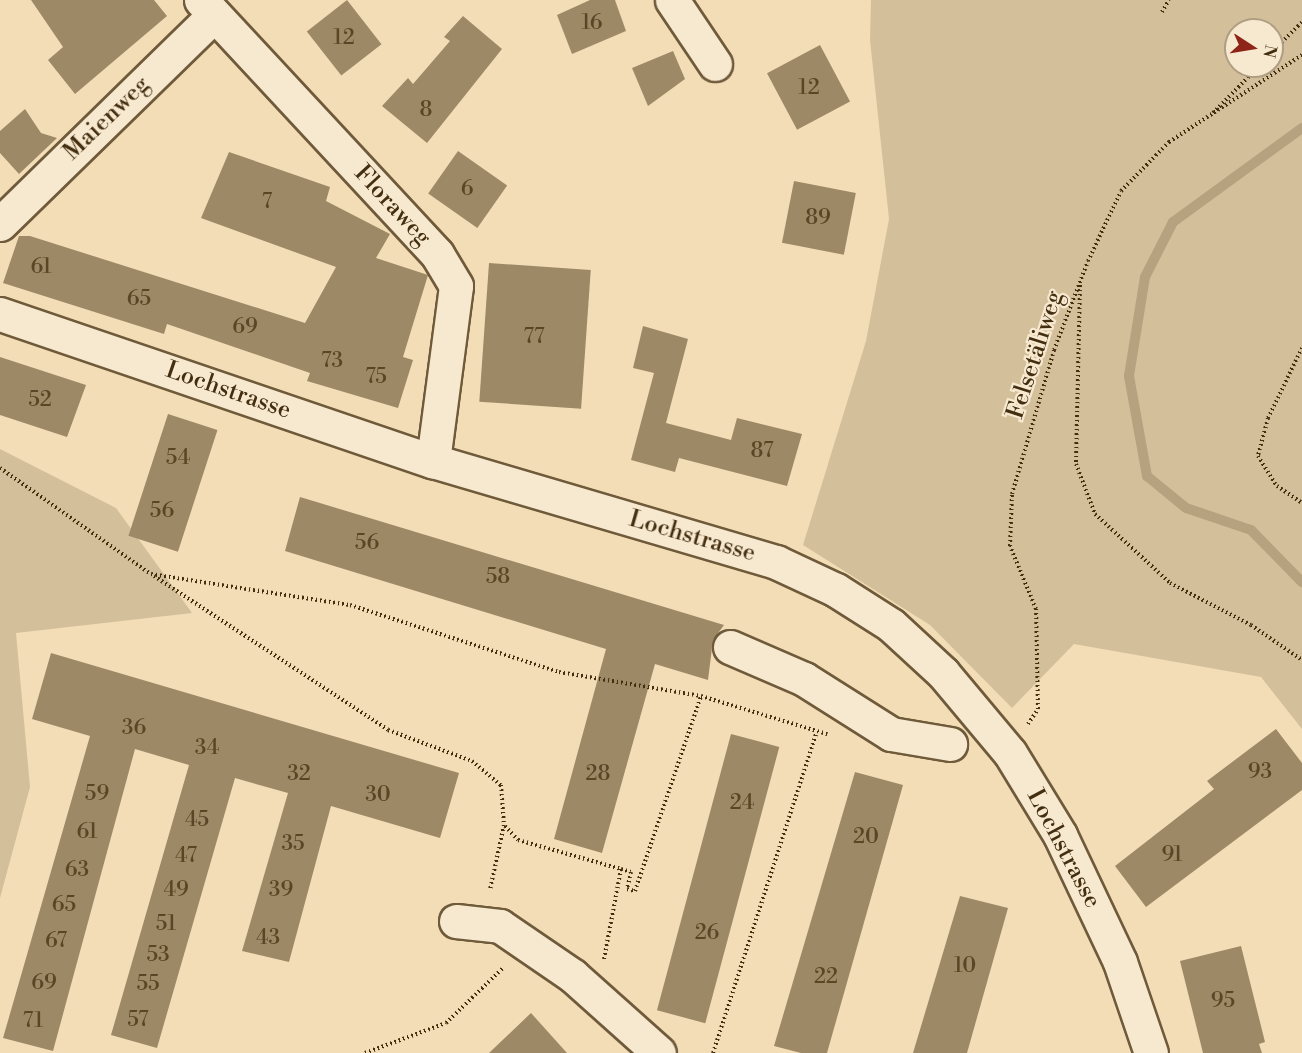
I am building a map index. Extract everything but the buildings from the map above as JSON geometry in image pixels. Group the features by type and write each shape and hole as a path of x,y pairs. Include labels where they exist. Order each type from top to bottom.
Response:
{"street":[{"path":"672,0 715,64"},
{"name":"Maienweg","path":"0,224 207,7"},
{"name":"Floraweg","path":"207,7 437,254 456,286 433,461"},
{"name":"Lochstrasse","path":"0,314 433,461 776,562 836,590 891,625 943,673 1010,753 1074,859 1120,962 1151,1053"},
{"path":"730,647 804,680 891,734 950,744"},
{"path":"483,927 597,998 658,1053"}],"path":[{"path":"1162,12 1169,0"},
{"path":"1284,40 1302,22"},
{"name":"Felsetäliweg","path":"1010,753 1038,709 1036,609 1011,546 1012,494 1080,281 1121,191 1169,142 1302,55"},
{"path":"1208,118 1247,78"},
{"path":"1080,281 1076,464 1095,514 1170,583 1251,625 1302,660"},
{"path":"1302,348 1268,418 1258,456 1277,486 1302,503"},
{"path":"0,468 151,574 388,730 472,761 501,785 504,825 483,927 502,975 446,1023 365,1053"},
{"path":"151,574 350,605 559,672 701,696 816,734 837,734"},
{"path":"504,825 518,840 631,872 627,889 635,891 701,696"},
{"path":"713,1053 816,734"},
{"path":"597,998 621,869"}],"shaded area":[{"path":"871,0 1302,0 1302,729 1261,677 1074,644 1012,708 930,625 803,545 866,341 889,219 870,40"},
{"path":"0,449 116,508 192,613 16,633 30,787 0,898"}],"waterway":[{"path":"1302,128 1173,222 1145,277 1129,376 1147,476 1186,508 1251,530 1302,582"}]}
